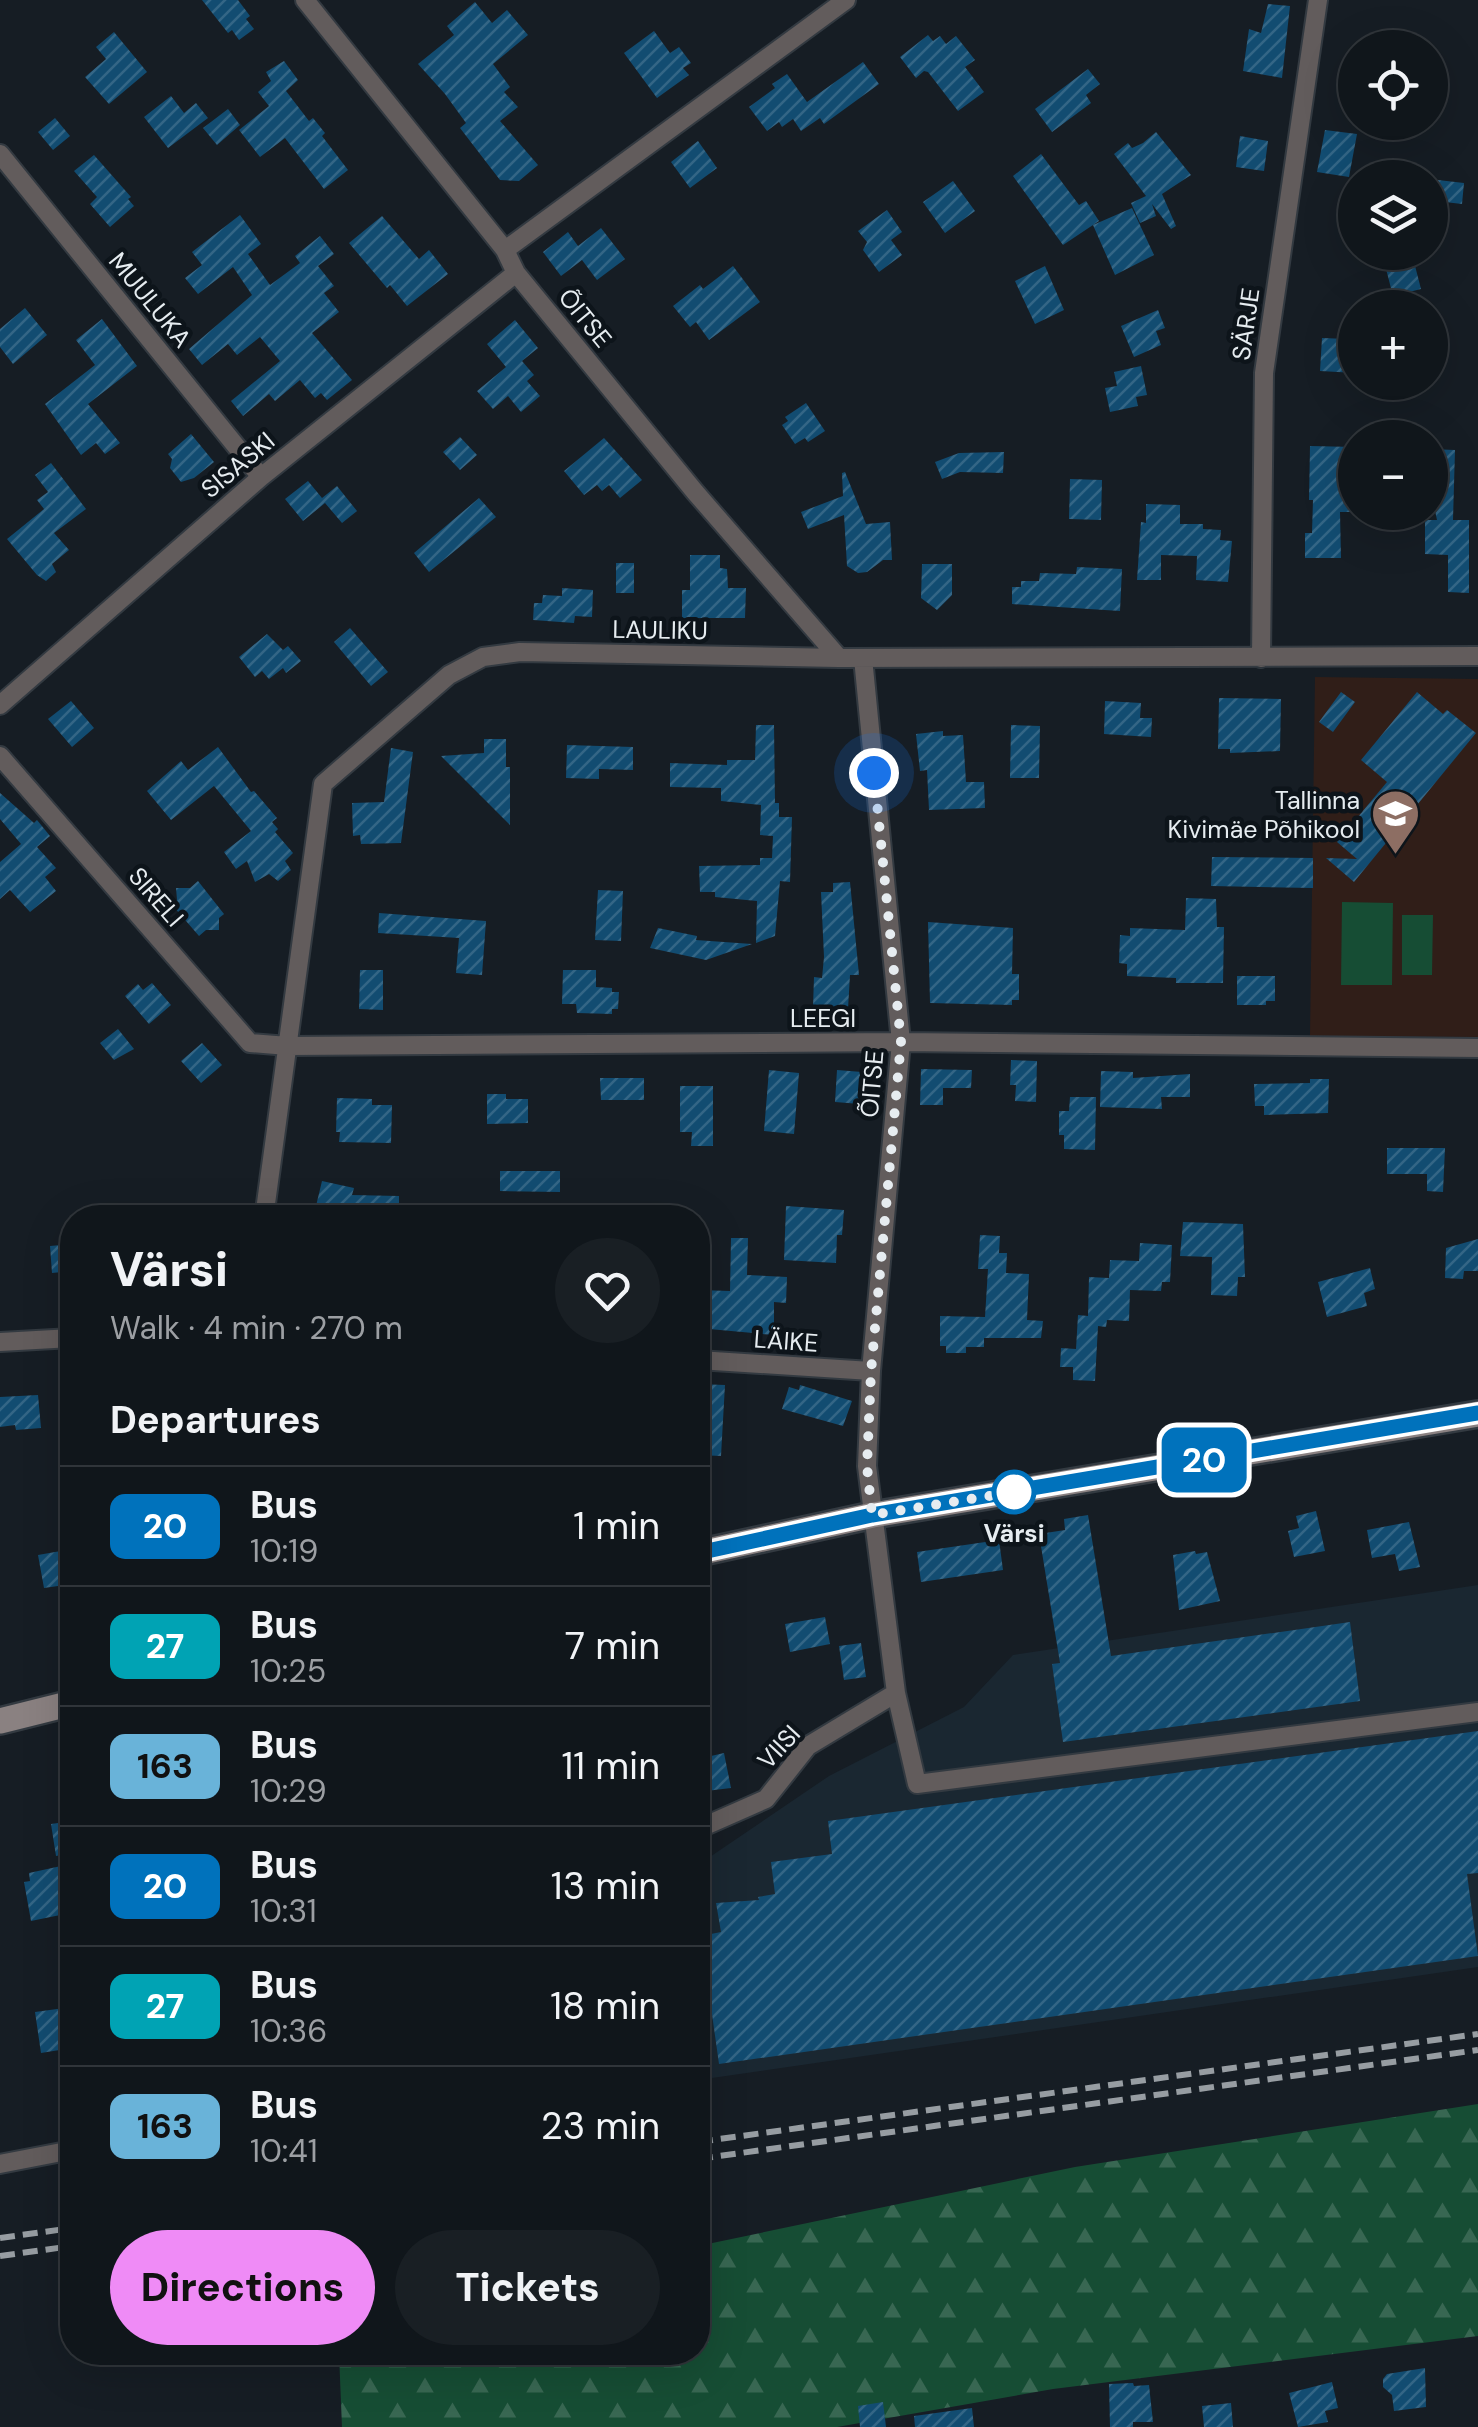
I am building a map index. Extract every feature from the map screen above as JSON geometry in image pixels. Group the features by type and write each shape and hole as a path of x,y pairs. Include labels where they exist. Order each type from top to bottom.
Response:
{"main road":[{"path":"710,1550 872,1515 1478,1414"},
{"path":"0,1722 60,1706"}],"street":[{"name":"ÕITSE","path":"304,0 505,250 516,273 695,492 839,658"},
{"path":"505,250 846,0"},
{"name":"SÄRJE","path":"1261,658 1264,373 1318,0"},
{"name":"MUULUKA","path":"0,154 261,477"},
{"name":"SISASKI","path":"0,705 261,477 516,273"},
{"name":"LAULIKU","path":"266,1205 323,784 449,674 482,658 520,652 839,658 1478,656"},
{"name":"ÕITSE","path":"862,658 901,1042 871,1372 867,1466 872,1515"},
{"name":"SIRELI","path":"0,756 250,1043 288,1046"},
{"name":"LEEGI","path":"288,1046 901,1042 1478,1048"},
{"path":"0,1342 60,1339"},
{"name":"LÄIKE","path":"710,1361 871,1372"},
{"path":"872,1515 896,1694 916,1784 1478,1712"},
{"name":"VIISI","path":"710,1824 766,1799 808,1746 896,1694"},
{"path":"0,2164 60,2152"}],"shaded area":[{"name":"Tallinna Kivimäe Põhikool","path":"1315,677 1478,679 1478,1037 1310,1036"},
{"path":"1478,1585 1478,1967 710,2078 710,1857 829,1776 964,1707 1013,1655"}],"green space":[{"path":"1342,902 1393,903 1392,985 1341,985"},
{"path":"1402,915 1433,915 1432,975 1402,975"},
{"path":"1478,2104 1478,2336 1053,2389 837,2427 342,2427 339,2365 710,2365 710,2243 1075,2167"}],"building":[{"path":"202,0 238,0 254,29 239,40 232,30 228,33"},
{"path":"475,2 492,23 507,10 528,35 493,64 510,87 504,92 518,107 500,121 538,165 519,181 500,180 460,128 466,123 418,64 454,35 447,26"},
{"path":"1268,4 1290,6 1282,78 1243,71 1249,29 1261,33"},
{"path":"654,31 670,53 679,47 691,63 683,68 689,75 657,98 624,53"},
{"path":"114,32 147,72 109,104 85,77 106,59 96,47"},
{"path":"928,35 933,41 940,36 946,44 956,36 975,60 965,67 984,92 958,111 928,72 916,78 900,57"},
{"path":"284,61 298,80 286,91 309,121 313,118 325,133 322,136 348,170 324,189 285,138 260,157 239,130 269,106 258,92 271,81 266,72"},
{"path":"863,62 879,84 824,124 820,118 801,131 793,119 782,127 779,122 767,131 749,107 787,74 807,102"},
{"path":"1088,69 1100,84 1086,95 1091,103 1052,132 1035,109"},
{"path":"171,96 184,113 196,103 208,118 168,148 144,117"},
{"path":"228,109 240,125 217,145 203,128"},
{"path":"55,118 70,136 53,150 38,132"},
{"path":"1325,130 1338,132 1338,140 1356,140 1352,160 1338,160 1338,175 1317,172"},
{"path":"1156,132 1191,175 1162,194 1176,226 1171,229 1152,204 1156,216 1140,223 1131,203 1146,196 1114,154 1128,143 1132,148 1143,143"},
{"path":"1240,136 1268,141 1264,171 1236,167"},
{"path":"698,141 717,168 690,188 671,162"},
{"path":"1041,154 1079,205 1086,201 1099,221 1063,245 1013,176"},
{"path":"94,155 131,197 128,199 134,206 110,227 90,204 97,197 74,171"},
{"path":"953,181 975,211 945,233 923,202"},
{"path":"1448,181 1464,183 1462,204 1448,202"},
{"path":"1132,208 1154,255 1115,275 1093,225"},
{"path":"887,210 902,232 891,240 902,255 879,272 863,250 867,242 858,231"},
{"path":"240,215 261,244 248,254 270,285 300,263 295,256 320,236 334,254 318,266 334,286 324,293 339,312 312,333 352,380 327,400 321,393 315,398 300,380 275,401 269,394 243,416 231,401 280,361 260,337 237,355 228,344 202,365 189,349 252,295 233,267 198,294 185,278 202,265 192,252"},
{"path":"382,216 419,259 429,250 448,274 407,306 349,243"},
{"path":"601,228 625,259 597,280 582,260 561,276 543,252 568,232 578,246"},
{"path":"733,266 760,302 709,340 696,322 690,327 673,306"},
{"path":"1045,266 1064,310 1035,324 1015,281"},
{"path":"1386,270 1416,270 1421,289 1391,290"},
{"path":"25,308 47,335 13,364 0,347 0,329"},
{"path":"1158,310 1165,328 1156,331 1161,345 1134,357 1121,326"},
{"path":"102,319 137,366 88,404 120,443 105,454 96,443 81,455 45,404 95,365 76,340"},
{"path":"515,320 538,348 522,361 534,375 527,381 540,396 521,412 508,396 493,409 477,391 506,367 487,344"},
{"path":"1322,338 1338,339 1338,372 1320,371"},
{"path":"1141,366 1147,395 1136,397 1138,406 1110,412 1105,388 1117,386 1114,372"},
{"path":"806,403 825,431 808,442 805,438 795,444 782,425 788,421 785,417"},
{"path":"191,434 214,462 194,478 181,482 170,468 172,459 168,454"},
{"path":"460,437 477,455 460,470 443,452"},
{"path":"604,438 642,480 620,498 609,485 602,491 597,485 584,495 564,471"},
{"path":"1310,446 1338,447 1341,558 1305,558 1305,533 1312,533 1313,500 1309,500"},
{"path":"1448,450 1455,450 1453,520 1469,520 1469,593 1448,592 1448,555 1425,554 1425,530 1448,530"},
{"path":"1004,452 1003,473 960,472 942,479 935,462 959,453"},
{"path":"51,463 86,509 54,533 69,550 52,564 56,572 46,581 7,539 44,509 37,500 48,492 35,475"},
{"path":"845,472 866,524 890,522 892,560 883,560 867,572 858,573 847,566 844,515 808,529 801,512 843,496"},
{"path":"1070,479 1102,480 1101,520 1069,519"},
{"path":"308,481 322,498 337,486 357,511 342,523 325,503 303,521 285,499"},
{"path":"479,498 496,517 429,572 414,553"},
{"path":"1146,504 1180,505 1180,524 1203,524 1203,529 1221,530 1220,540 1232,541 1228,582 1196,580 1197,556 1161,555 1161,580 1137,580"},
{"path":"690,555 720,555 720,568 727,569 728,588 746,588 745,618 682,618 682,590 690,590"},
{"path":"616,563 634,563 634,593 616,593"},
{"path":"922,564 952,564 952,595 937,610 921,598"},
{"path":"1077,567 1122,569 1120,611 1012,604 1012,587 1021,587 1021,581 1039,581 1040,573 1076,574"},
{"path":"562,588 593,590 592,617 575,616 574,623 533,620 534,603 542,603 543,595 562,596"},
{"path":"350,628 388,672 371,686 334,642"},
{"path":"267,634 283,650 288,646 301,661 286,673 283,668 269,679 262,671 255,677 239,657"},
{"path":"1341,692 1355,702 1333,732 1319,722"},
{"path":"1417,692 1443,714 1447,710 1476,733 1354,882 1326,858 1357,859 1337,842 1387,782 1361,760"},
{"path":"1219,698 1281,699 1280,751 1230,753 1230,749 1218,749"},
{"path":"71,701 94,728 72,747 48,719"},
{"path":"1105,701 1141,703 1140,718 1152,718 1151,737 1104,734"},
{"path":"756,725 774,725 775,803 779,803 779,817 792,817 790,882 780,881 775,936 756,943 757,901 700,892 699,866 760,865 760,858 772,858 773,836 760,835 761,805 721,801 721,788 670,787 670,763 727,765 727,760 755,760"},
{"path":"1011,725 1040,726 1039,778 1010,778"},
{"path":"943,731 943,736 963,735 966,782 984,782 985,808 929,810 927,770 920,771 916,734"},
{"path":"484,739 506,739 510,825 441,756 484,753"},
{"path":"567,745 633,747 633,770 599,769 599,779 566,778"},
{"path":"218,747 251,792 277,818 272,822 278,829 275,832 293,853 285,861 291,870 278,881 269,874 255,882 247,861 236,869 224,852 251,831 214,786 171,820 147,791 181,761 188,770"},
{"path":"391,748 413,752 401,843 361,844 360,835 353,836 352,803 384,802"},
{"path":"0,793 34,823 37,820 50,836 37,847 56,868 45,877 56,891 30,912 10,890 0,899 0,862 21,844 0,819"},
{"path":"1212,857 1313,858 1313,888 1211,886"},
{"path":"198,881 224,914 219,918 219,930 206,930 199,936 173,906 176,888 190,888"},
{"path":"850,882 859,975 850,975 848,1009 813,1007 814,977 822,978 824,957 821,892 833,892 833,883"},
{"path":"598,890 623,891 621,941 595,940"},
{"path":"1186,898 1216,899 1217,927 1224,927 1223,983 1176,983 1176,978 1127,976 1127,964 1119,963 1120,935 1130,936 1130,928 1185,930"},
{"path":"379,913 486,921 482,975 456,973 459,938 378,933"},
{"path":"928,922 1013,928 1012,974 1019,974 1019,1000 1012,1000 1012,1005 930,1003"},
{"path":"658,928 697,936 696,940 752,944 706,960 650,948"},
{"path":"360,970 383,970 383,1010 359,1009"},
{"path":"563,970 596,970 596,987 619,992 618,1009 612,1009 612,1014 577,1013 576,1004 562,1004"},
{"path":"1237,976 1275,976 1275,1001 1266,1001 1266,1005 1237,1005"},
{"path":"152,983 171,1005 149,1024 125,996 138,984 143,990"},
{"path":"118,1029 134,1049 114,1060 100,1043"},
{"path":"202,1043 222,1065 201,1083 181,1061"},
{"path":"1011,1060 1037,1061 1036,1102 1015,1101 1016,1085 1010,1085"},
{"path":"921,1069 972,1070 971,1088 943,1088 943,1105 920,1105"},
{"path":"769,1070 799,1073 794,1134 764,1131"},
{"path":"837,1070 862,1072 860,1104 835,1102"},
{"path":"1101,1071 1133,1072 1133,1078 1190,1074 1190,1097 1161,1097 1162,1109 1100,1107"},
{"path":"600,1078 644,1078 644,1100 601,1100"},
{"path":"1310,1079 1329,1079 1328,1113 1264,1115 1264,1106 1255,1106 1254,1084 1310,1083"},
{"path":"680,1086 713,1086 713,1146 691,1146 692,1132 680,1132"},
{"path":"487,1094 528,1099 528,1123 487,1124"},
{"path":"1070,1097 1096,1097 1095,1150 1064,1149 1064,1135 1059,1135 1059,1111 1069,1111"},
{"path":"337,1098 372,1099 372,1105 392,1105 391,1143 339,1142"},
{"path":"1387,1148 1445,1148 1443,1192 1427,1191 1427,1174 1387,1174"},
{"path":"500,1171 560,1171 560,1192 500,1191"},
{"path":"322,1181 354,1188 352,1195 399,1196 399,1205 316,1205"},
{"path":"786,1206 844,1210 842,1235 837,1235 836,1263 784,1260"},
{"path":"1183,1222 1243,1224 1245,1277 1238,1277 1237,1296 1211,1295 1212,1257 1180,1256"},
{"path":"980,1235 1000,1236 999,1253 1007,1253 1006,1273 1029,1274 1027,1320 1043,1321 1041,1338 984,1338 984,1347 966,1347 966,1353 946,1353 946,1346 940,1346 940,1316 985,1317 988,1269 978,1269"},
{"path":"731,1238 748,1238 747,1275 787,1277 786,1303 774,1302 774,1335 710,1329 710,1290 730,1291"},
{"path":"1478,1239 1478,1271 1464,1271 1463,1279 1445,1278 1446,1248"},
{"path":"1140,1243 1172,1245 1170,1282 1162,1282 1161,1291 1130,1290 1129,1321 1107,1320 1106,1327 1098,1326 1095,1381 1073,1380 1073,1367 1060,1367 1061,1348 1076,1349 1078,1315 1088,1316 1089,1277 1109,1278 1110,1260 1139,1261"},
{"path":"60,1245 60,1272 52,1273 50,1246"},
{"path":"1370,1268 1375,1289 1364,1293 1367,1306 1327,1317 1318,1282"},
{"path":"710,1384 725,1385 721,1456 710,1456"},
{"path":"800,1385 852,1401 843,1426 782,1409 789,1387 799,1390"},
{"path":"38,1395 41,1428 0,1427 0,1397"},
{"path":"1316,1511 1325,1551 1294,1557 1288,1531 1299,1528 1296,1516"},
{"path":"1088,1515 1111,1656 1350,1622 1360,1701 1063,1742 1052,1664 1060,1663 1039,1534 1065,1530 1064,1519"},
{"path":"1409,1522 1420,1567 1399,1571 1395,1554 1372,1558 1367,1530"},
{"path":"999,1540 1003,1570 921,1582 917,1552"},
{"path":"60,1551 60,1586 44,1588 38,1555"},
{"path":"1207,1552 1220,1601 1179,1610 1173,1555"},
{"path":"825,1617 830,1644 790,1652 785,1624"},
{"path":"861,1643 866,1677 844,1680 839,1646"},
{"path":"1478,1731 1478,1873 1467,1874 1478,1956 719,2064 710,2000 710,1934 721,1932 716,1903 759,1900 758,1897 775,1894 771,1862 832,1854 828,1821"},
{"path":"724,1753 731,1788 710,1791 710,1756"},
{"path":"60,1823 60,1855 56,1856 51,1824"},
{"path":"60,1866 60,1915 31,1921 24,1882 30,1881 29,1873"},
{"path":"60,2009 60,2050 41,2053 35,2012"},
{"path":"1425,2368 1426,2407 1394,2411 1392,2395 1383,2387 1383,2379 1387,2374"},
{"path":"1332,2382 1338,2408 1325,2411 1328,2422 1298,2427 1289,2393"},
{"path":"1109,2384 1149,2385 1153,2422 1110,2427"},
{"path":"883,2402 886,2427 860,2427 858,2406"},
{"path":"1231,2403 1233,2427 1204,2427 1202,2406"},
{"path":"972,2408 974,2427 915,2427 914,2416"}],"railway":[{"path":"710,2140 1478,2034"},
{"path":"710,2157 1478,2050"},
{"path":"0,2238 60,2230"},
{"path":"0,2256 60,2248"}],"bus line":[{"name":"20","path":"710,1550 872,1515 1478,1413"}],"place":[{"name":"Tallinna Kivimäe Põhikool","path":"1395,856"},
{"name":"Värsi","path":"1014,1492"}],"route":[{"path":"874,773 901,1042 871,1372 867,1466 872,1515 1014,1492"}]}
